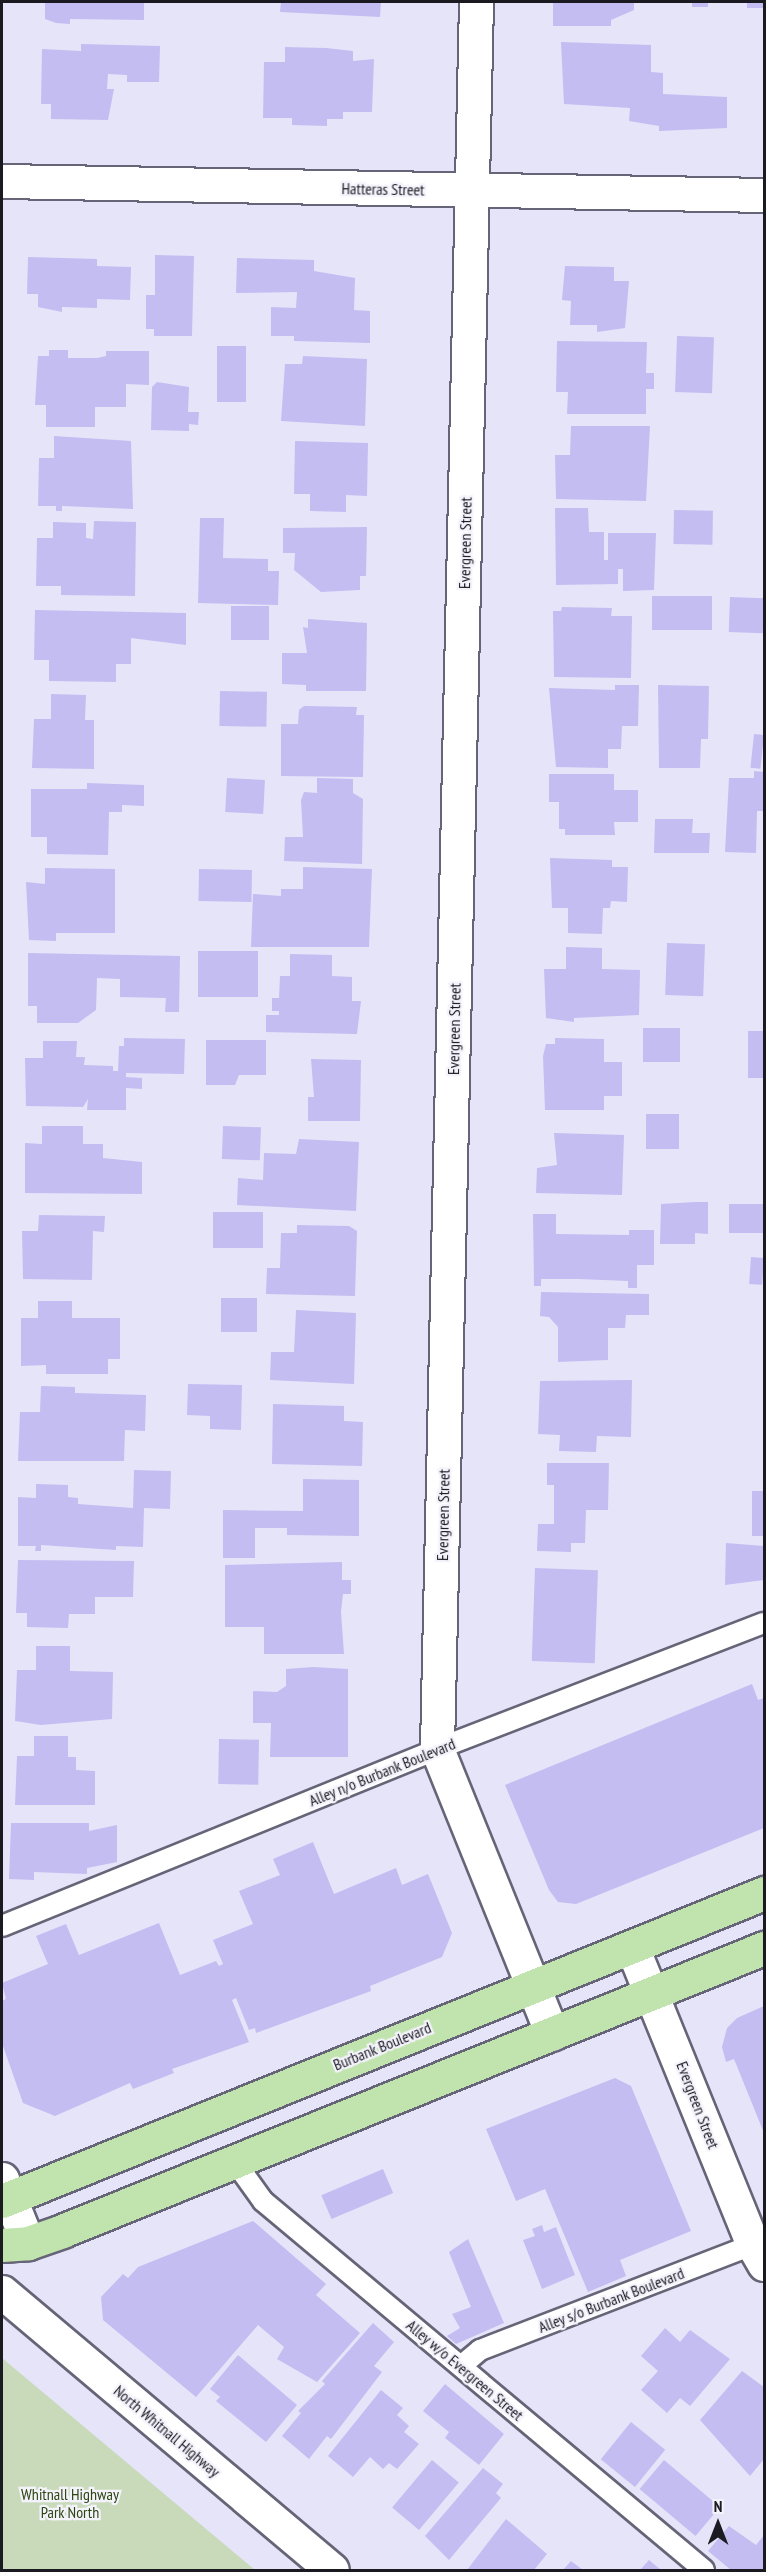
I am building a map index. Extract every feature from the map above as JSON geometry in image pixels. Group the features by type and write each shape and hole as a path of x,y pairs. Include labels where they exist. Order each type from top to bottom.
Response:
{"main road":[{"name":"Burbank Boulevard","path":"4,2192 765,1893"},
{"path":"15,2244 235,2162 765,1948"}],"street":[{"name":"Evergreen Street","path":"476,2 474,191 437,1749 552,2034"},
{"name":"Hatteras Street","path":"2,181 765,195"},
{"name":"Evergreen Street","path":"632,1947 761,2250"},
{"path":"4,2192 15,2244"},
{"name":"North Whitnall Highway","path":"2,2292 332,2571"}],"lane":[{"name":"Alley n/o Burbank Boulevard","path":"2,1926 437,1749 765,1623"},
{"name":"Alley w/o Evergreen Street","path":"235,2162 262,2201 704,2571"},
{"name":"Alley s/o Burbank Boulevard","path":"461,2366 480,2350 761,2250"}],"green space":[{"name":"Whitnall Highway Park North","path":"2,2358 255,2570 2,2570"}],"building":[{"path":"45,2 144,2 144,20 70,19 70,24 56,23 45,19"},
{"path":"281,2 381,2 380,17 280,12"},
{"path":"553,2 634,2 634,10 611,20 611,26 553,26"},
{"path":"692,2 708,2 708,7 692,7"},
{"path":"747,2 764,2 764,8 747,8"},
{"path":"561,42 651,45 651,72 663,73 663,94 727,97 727,128 659,131 659,126 629,121 630,108 564,104"},
{"path":"81,44 160,46 159,82 127,82 127,75 108,74 107,89 114,89 108,120 51,119 51,104 41,104 42,49 81,51"},
{"path":"285,47 353,51 353,61 374,59 372,112 343,112 343,119 327,119 327,126 292,125 292,118 263,118 264,62 285,62"},
{"path":"155,255 194,256 192,336 154,336 154,329 146,329 146,295 155,295"},
{"path":"28,257 97,259 97,266 131,267 130,300 97,299 97,308 62,307 62,312 38,307 38,294 27,294"},
{"path":"237,258 314,260 314,271 355,278 354,310 370,311 370,343 294,341 294,336 271,336 271,307 296,308 297,292 236,293"},
{"path":"565,266 614,267 614,281 629,281 625,328 597,332 597,325 570,325 571,301 562,300"},
{"path":"677,336 714,337 712,393 675,392"},
{"path":"557,341 647,342 646,373 654,373 654,389 646,389 646,414 567,414 568,392 556,392"},
{"path":"217,346 246,346 246,402 217,402"},
{"path":"49,350 68,350 68,358 97,358 106,356 106,351 149,351 149,385 126,384 126,407 95,407 95,427 46,427 46,405 35,405 38,356 49,356"},
{"path":"303,356 367,359 365,426 281,421 285,364 302,364"},
{"path":"157,382 189,387 188,412 199,412 198,425 189,424 189,431 151,430 152,387"},
{"path":"571,426 650,426 646,501 556,499 555,455 570,455"},
{"path":"54,436 131,441 133,509 62,506 62,511 56,511 56,506 38,506 39,458 54,458"},
{"path":"295,441 368,443 367,496 346,495 346,512 310,511 310,494 294,494"},
{"path":"555,508 588,508 589,532 604,532 604,560 608,560 608,533 656,533 654,590 623,591 623,569 618,569 618,584 556,585"},
{"path":"674,510 713,511 712,545 673,544"},
{"path":"200,518 224,518 223,558 268,559 268,571 279,571 278,605 198,603"},
{"path":"94,521 136,522 135,596 61,595 61,586 36,586 37,538 53,538 53,522 86,523 86,538 93,539"},
{"path":"367,527 366,576 360,576 360,590 321,592 294,570 295,553 283,553 283,528"},
{"path":"652,596 712,596 712,630 652,630"},
{"path":"730,597 764,598 763,633 729,632"},
{"path":"231,606 269,606 269,640 231,640"},
{"path":"562,607 612,608 611,616 632,616 631,678 554,677 553,611 561,611"},
{"path":"35,610 186,613 186,645 131,638 131,664 116,664 116,682 49,681 49,660 34,660"},
{"path":"308,619 367,623 366,691 306,691 306,685 282,684 282,653 307,653 303,627 308,628"},
{"path":"615,685 639,685 638,726 622,726 621,749 608,749 608,768 556,767 549,688 615,690"},
{"path":"658,685 709,686 708,739 701,739 700,768 659,768"},
{"path":"220,691 267,692 266,727 219,726"},
{"path":"51,694 86,695 85,720 94,720 94,769 32,768 34,719 51,719"},
{"path":"304,706 357,707 356,715 364,715 363,777 281,776 281,724 298,724 299,710"},
{"path":"754,734 764,735 760,769 750,768"},
{"path":"754,771 764,772 764,811 757,811 756,853 725,852 729,778 754,778"},
{"path":"549,774 614,774 614,790 638,790 638,822 614,822 615,835 565,835 565,829 559,829 559,802 549,802"},
{"path":"227,778 265,780 263,814 225,812"},
{"path":"317,778 353,779 353,793 363,799 362,864 284,861 285,837 303,837 301,800 304,792 317,793"},
{"path":"87,783 144,785 144,806 122,805 122,812 109,812 108,855 47,854 47,837 31,837 31,789 87,789"},
{"path":"655,819 693,819 692,833 710,833 709,853 654,853"},
{"path":"550,858 612,860 612,867 628,867 627,902 611,901 610,908 603,908 602,934 568,933 568,908 552,908"},
{"path":"303,867 372,869 369,947 251,947 253,894 281,896 281,889 303,889"},
{"path":"45,868 115,869 115,933 56,933 56,941 29,940 26,882 45,884"},
{"path":"199,869 252,870 251,902 198,901"},
{"path":"667,943 705,944 703,996 665,995"},
{"path":"566,947 602,948 602,969 640,970 639,1015 574,1018 574,1022 546,1018 544,969 566,969"},
{"path":"198,951 258,951 258,997 198,997"},
{"path":"28,953 180,956 179,1012 165,1012 166,998 120,997 120,979 97,978 96,1010 78,1023 37,1023 37,1006 28,1006"},
{"path":"290,954 332,955 332,976 352,977 352,1001 361,1001 357,1034 266,1032 266,1015 279,1015 279,1011 272,1011 272,998 279,998 280,976 290,976"},
{"path":"643,1028 680,1028 680,1062 643,1062"},
{"path":"748,1031 764,1031 764,1078 748,1078"},
{"path":"124,1038 185,1039 184,1074 126,1073 126,1077 142,1078 142,1089 126,1088 126,1110 87,1110 88,1099 83,1107 26,1106 25,1058 43,1058 43,1041 77,1041 76,1057 85,1057 84,1065 113,1066 113,1071 118,1071 119,1046 124,1046"},
{"path":"555,1038 604,1039 604,1062 622,1062 622,1096 604,1096 604,1110 545,1110 543,1056 546,1044 555,1044"},
{"path":"206,1040 266,1040 266,1075 239,1075 235,1085 206,1085"},
{"path":"311,1059 361,1060 360,1121 308,1121 308,1097 314,1097"},
{"path":"646,1114 679,1114 679,1149 646,1149"},
{"path":"42,1126 83,1126 83,1144 103,1144 103,1158 142,1162 142,1194 25,1193 25,1143 42,1144"},
{"path":"223,1126 261,1127 260,1160 222,1159"},
{"path":"554,1133 624,1135 622,1195 536,1193 537,1168 557,1165"},
{"path":"299,1139 359,1142 356,1211 237,1205 238,1178 263,1180 264,1153 296,1154"},
{"path":"708,1202 708,1234 695,1233 695,1244 660,1244 661,1204"},
{"path":"729,1204 764,1204 764,1233 729,1233"},
{"path":"213,1212 263,1212 263,1248 213,1248"},
{"path":"533,1214 556,1214 556,1234 629,1235 629,1230 654,1230 654,1265 637,1265 637,1288 628,1288 628,1281 579,1279 541,1279 541,1286 534,1286"},
{"path":"39,1215 105,1216 104,1232 93,1231 92,1280 23,1279 22,1231 38,1231"},
{"path":"297,1225 349,1226 357,1231 355,1296 266,1294 267,1268 280,1268 281,1233 297,1233"},
{"path":"751,1257 764,1258 762,1285 749,1284"},
{"path":"541,1292 649,1294 649,1315 626,1315 625,1328 608,1328 608,1360 558,1362 558,1327 549,1317 540,1316"},
{"path":"221,1298 257,1298 257,1332 221,1332"},
{"path":"38,1301 72,1301 72,1318 120,1318 120,1359 108,1359 108,1374 46,1374 46,1365 21,1366 21,1318 38,1318"},
{"path":"296,1310 356,1313 354,1384 270,1380 271,1352 294,1352"},
{"path":"632,1380 631,1437 597,1436 596,1452 559,1451 560,1435 538,1434 540,1381"},
{"path":"188,1384 242,1385 241,1430 210,1429 210,1416 187,1415"},
{"path":"41,1386 75,1387 75,1393 146,1395 145,1431 125,1430 124,1461 18,1461 20,1412 40,1412"},
{"path":"273,1404 344,1406 344,1421 363,1422 362,1466 272,1464"},
{"path":"547,1463 609,1463 608,1510 586,1510 585,1543 571,1543 571,1552 537,1551 538,1524 554,1524 554,1485 547,1485"},
{"path":"134,1470 171,1471 170,1509 144,1508 143,1547 116,1546 116,1550 41,1545 41,1551 35,1551 36,1546 18,1546 18,1497 36,1498 36,1484 68,1485 68,1497 78,1498 78,1504 133,1508"},
{"path":"303,1479 359,1480 359,1536 287,1535 287,1528 255,1528 255,1558 223,1558 223,1510 303,1511"},
{"path":"752,1491 764,1491 764,1536 752,1536"},
{"path":"726,1543 764,1546 764,1580 725,1585"},
{"path":"18,1560 134,1561 133,1597 95,1597 95,1614 69,1614 68,1628 27,1627 27,1613 16,1613"},
{"path":"342,1562 342,1580 351,1580 351,1594 343,1594 341,1612 344,1654 264,1654 264,1627 225,1627 225,1565"},
{"path":"535,1568 598,1570 595,1663 532,1661"},
{"path":"36,1646 70,1646 70,1671 113,1672 112,1719 41,1725 15,1721 17,1670 36,1670"},
{"path":"313,1667 348,1669 348,1757 270,1757 271,1723 253,1723 253,1691 277,1692 286,1686 286,1669"},
{"path":"752,1684 758,1700 764,1698 764,1828 576,1904 558,1902 549,1890 505,1785"},
{"path":"34,1736 68,1736 68,1757 76,1757 76,1770 95,1771 95,1805 15,1805 17,1756 34,1756"},
{"path":"219,1739 259,1740 258,1785 218,1784"},
{"path":"11,1823 89,1823 89,1831 117,1825 117,1862 87,1868 87,1874 34,1872 34,1880 9,1879"},
{"path":"313,1842 334,1894 396,1868 402,1885 428,1874 452,1933 442,1957 370,1986 371,1991 256,2033 255,2028 249,2030 236,1998 232,2000 249,2042 172,2069 174,2073 133,2089 130,2083 55,2116 23,2103 2,2043 2,2001 6,1999 2,1983 48,1964 36,1936 66,1924 79,1955 159,1923 180,1975 216,1961 219,1966 223,1964 213,1940 253,1924 239,1891 280,1875 273,1859"},
{"path":"764,2006 764,2133 734,2059 726,2062 722,2047 727,2028 737,2018"},
{"path":"615,2078 631,2086 691,2231 620,2260 626,2276 588,2292 545,2189 516,2201 486,2129"},
{"path":"383,2169 393,2193 331,2219 321,2195"},
{"path":"253,2221 326,2284 316,2295 360,2333 317,2382 277,2359 284,2347 258,2325 196,2397 103,2320 101,2297 123,2274 128,2278 138,2267"},
{"path":"542,2225 544,2232 556,2227 575,2275 542,2289 523,2240 535,2236 532,2229"},
{"path":"468,2239 504,2323 456,2344 447,2336 460,2328 452,2314 471,2307 449,2252"},
{"path":"373,2323 394,2342 374,2366 382,2372 331,2439 327,2436 309,2459 282,2436 301,2413 298,2411 325,2384 322,2381"},
{"path":"665,2328 680,2342 690,2330 730,2359 690,2406 680,2398 667,2413 641,2390 658,2371 641,2356"},
{"path":"238,2355 297,2405 266,2442 216,2401 220,2397 210,2389"},
{"path":"742,2371 764,2387 764,2459 750,2476 700,2420"},
{"path":"445,2384 504,2434 479,2465 445,2438 449,2432 423,2411"},
{"path":"381,2390 403,2408 397,2415 409,2426 404,2432 419,2444 397,2469 389,2463 383,2469 370,2457 353,2477 328,2456"},
{"path":"631,2422 665,2450 635,2487 601,2459"},
{"path":"432,2460 459,2482 419,2530 392,2507"},
{"path":"664,2460 720,2507 695,2536 640,2489"},
{"path":"483,2468 503,2484 496,2493 501,2498 449,2560 425,2536"},
{"path":"506,2519 547,2554 534,2570 467,2570"},
{"path":"729,2526 756,2545 764,2535 764,2570 731,2570 708,2551"},
{"path":"649,2560 661,2570 640,2570"},
{"path":"571,2561 583,2570 563,2570"}]}
